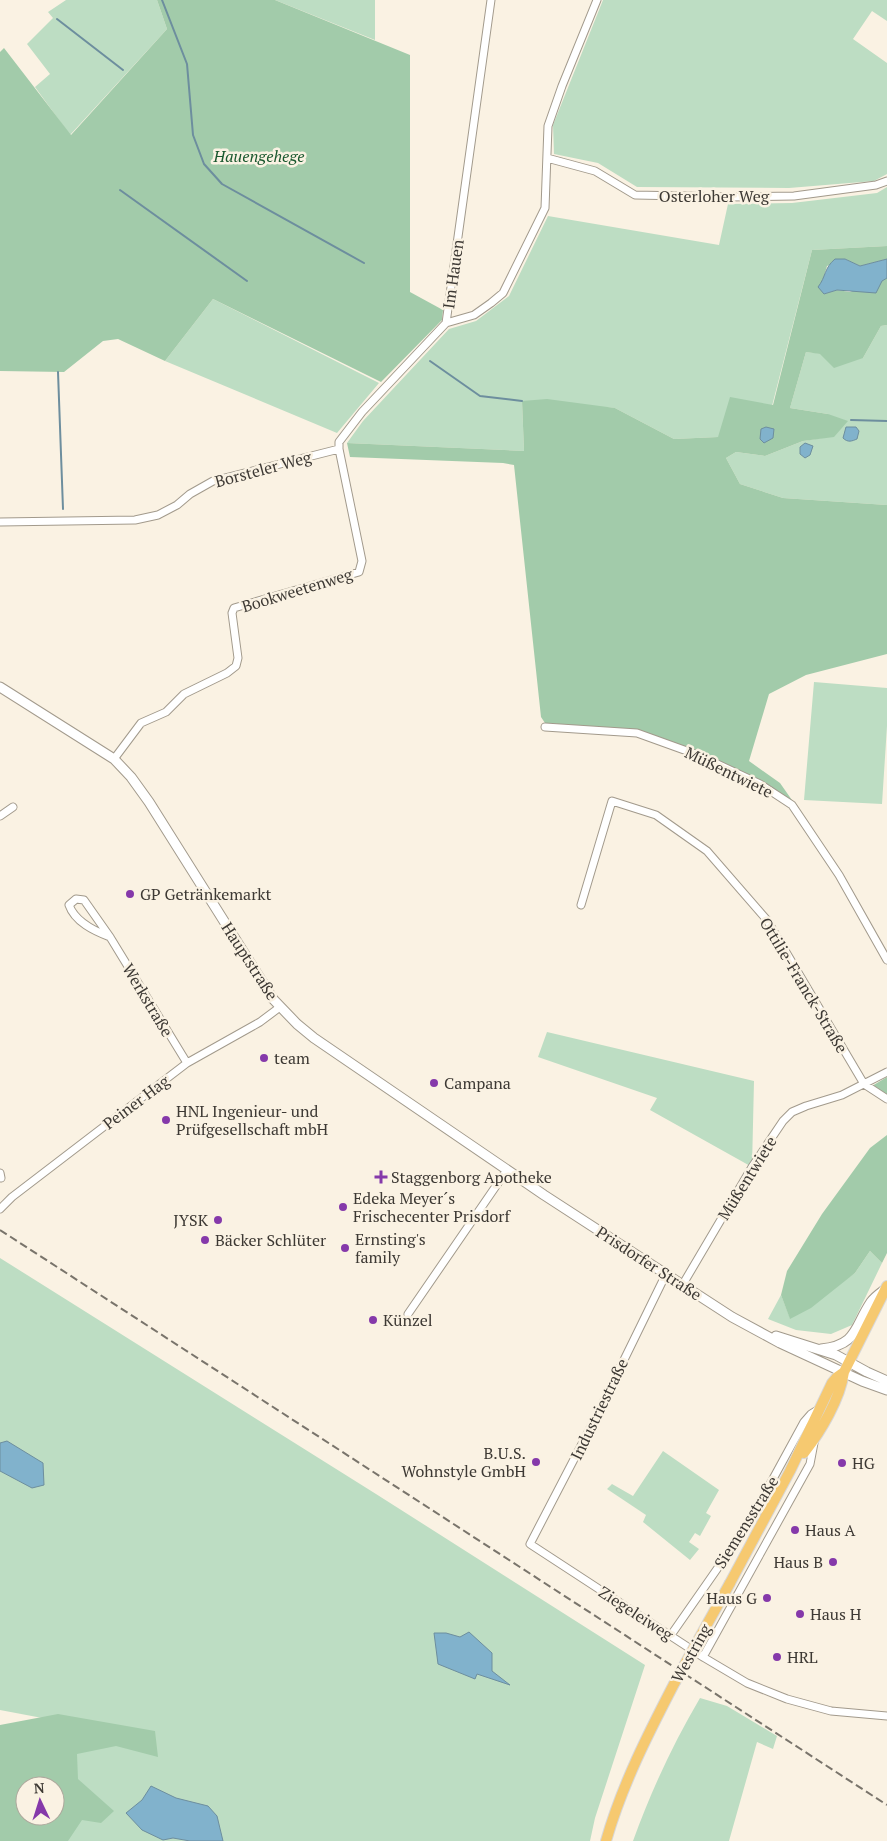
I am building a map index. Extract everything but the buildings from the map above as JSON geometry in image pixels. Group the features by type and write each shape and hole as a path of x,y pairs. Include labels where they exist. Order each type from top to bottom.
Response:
{"main road":[{"name":"Hauptstraße","path":"0,687 114,759 132,777 280,1007 297,1024 332,1051 544,1195"},
{"name":"Prisdorfer Straße","path":"544,1195 732,1317 862,1381 887,1390"},
{"path":"819,1349 834,1346 853,1336 872,1302 887,1286"},
{"name":"Westring","path":"790,1472 814,1439 842,1387 844,1372 887,1286"},
{"name":"Prisdorfer Straße","path":"754,1329 819,1349 887,1381"},
{"name":"Westring","path":"606,1841 616,1809 640,1749 674,1682 790,1472 832,1383 844,1372"}],"street":[{"name":"Im Hauen","path":"491,0 446,323 474,315 503,293 544,208 548,126 597,0"},
{"name":"Osterloher Weg","path":"547,158 595,171 635,195 794,196 876,186 887,181"},
{"path":"338,449 339,442 362,412 446,323"},
{"name":"Borsteler Weg","path":"0,522 134,520 158,515 177,505 190,494 212,481 338,449"},
{"name":"Bookweetenweg","path":"114,759 141,723 166,712 184,694 227,673 236,666 238,658 232,614 234,608 359,572 362,561 338,449"},
{"name":"Müßentwiete","path":"545,727 638,732 698,755 760,784 792,805 839,875 887,960"},
{"name":"Ottilie-Franck-Straße","path":"581,905 612,801 656,815 707,851 768,920 864,1084 887,1099"},
{"path":"0,816 13,807"},
{"name":"Werkstraße","path":"110,937 93,931 72,913 69,905 76,899 84,900 110,937 187,1063"},
{"name":"Peiner Hag","path":"0,1209 12,1197 187,1063 260,1022 280,1007"},
{"name":"Müßentwiete","path":"682,1284 752,1167 783,1121 792,1112 842,1095 887,1072"},
{"path":"408,1314 507,1170"},
{"name":"Industriestraße","path":"530,1544 598,1413 666,1274"},
{"name":"Siemensstraße","path":"671,1635 736,1542 804,1422 811,1414 820,1409"},
{"name":"Siemensstraße","path":"703,1657 810,1464 814,1439"},
{"name":"Ziegeleiweg","path":"530,1544 703,1657 747,1683 787,1699 831,1711 887,1716"}],"green space":[{"path":"66,0 157,0 167,29 70,135 35,87 50,74 27,44 53,18 48,12"},
{"name":"Hauengehege","path":"157,0 275,0 410,55 410,292 443,310 442,320 381,382 213,299 165,361 118,339 103,341 64,372 0,371 0,52 4,48 71,135 167,29"},
{"path":"275,0 375,0 375,40"},
{"path":"603,0 887,0 887,21 872,11 853,39 887,63 887,174 874,181 789,188 637,187 598,163 554,154 553,125"},
{"path":"887,187 887,246 812,250 772,406 718,437 674,439 615,408 522,401 524,451 347,443 363,421 449,329 476,321 509,296 548,216 719,245 728,204 792,203 877,193"},
{"path":"887,246 887,259 860,266 845,259 827,266 823,280 824,294 837,290 850,292 887,278 887,325 881,326 863,358 834,368 820,354 806,352 790,408 828,414 848,421 834,437 803,441 765,456 736,452 726,458 740,484 783,498 887,505 887,654 806,675 769,694 749,761 780,783 794,803 638,730 545,723 541,717 514,465 350,457 347,443 524,451 522,401 547,399 615,408 674,439 718,437 730,397 773,405 812,250"},
{"path":"213,299 379,383 337,433 165,361"},
{"path":"887,325 887,505 783,498 740,484 726,458 736,452 765,456 803,441 834,436 828,414 790,408 806,352 863,358 881,326"},
{"path":"814,682 887,688 887,726 882,804 804,800"},
{"path":"547,1032 754,1081 752,1167 650,1110 657,1098 538,1057"},
{"path":"887,1077 887,1096 872,1086"},
{"path":"887,1135 887,1253 882,1263 870,1251 855,1273 811,1308 790,1319 781,1295 787,1271 822,1214 870,1148"},
{"path":"870,1251 882,1263 852,1325 831,1334 796,1330 768,1319 781,1295 790,1318 855,1273"},
{"path":"0,1258 645,1665 595,1818 590,1841 59,1841 61,1826 65,1826 65,1794 74,1724 0,1710"},
{"path":"663,1451 719,1490 706,1513 711,1516 700,1536 695,1533 689,1542 699,1549 690,1560 643,1522 646,1515 607,1489 612,1484 633,1496"},
{"path":"700,1698 727,1706 777,1736 773,1749 757,1742 729,1841 633,1841 663,1768"},
{"path":"58,1714 155,1731 158,1757 116,1746 77,1754 78,1779 114,1811 101,1823 82,1820 68,1841 0,1841 0,1725"}],"water":[{"path":"835,259 845,259 860,266 887,259 887,278 882,281 876,293 837,290 824,294 818,287"},
{"path":"766,427 774,429 773,438 764,443 760,439 761,429"},
{"path":"846,427 856,427 859,431 857,439 848,441 843,438"},
{"path":"805,443 813,446 810,455 805,458 800,454 800,447"},
{"path":"7,1441 43,1463 44,1485 32,1488 0,1471 0,1443"},
{"path":"469,1632 492,1653 492,1671 510,1685 477,1674 475,1679 438,1664 434,1633 446,1633 460,1637"},
{"path":"151,1786 176,1798 208,1806 217,1816 223,1841 190,1841 173,1838 163,1840 142,1830 126,1813 142,1800"}],"waterway":[{"path":"162,0 187,64 193,135 204,164 222,184 364,263"},
{"path":"57,19 123,70"},
{"path":"120,190 247,281"},
{"path":"430,361 480,396 522,401"},
{"path":"58,372 63,509"},
{"path":"851,420 887,421"}],"railway":[{"path":"0,1230 887,1805"}],"place":[{"name":"GP Getränkemarkt","path":"130,894"},
{"name":"team","path":"264,1058"},
{"name":"Campana","path":"434,1083"},
{"name":"HNL Ingenieur- und Prüfgesellschaft mbH","path":"166,1120"},
{"name":"Staggenborg Apotheke","path":"381,1177"},
{"name":"Edeka Meyer´s Frischecenter Prisdorf","path":"343,1207"},
{"name":"JYSK","path":"218,1220"},
{"name":"Bäcker Schlüter","path":"205,1240"},
{"name":"Ernsting's family","path":"345,1248"},
{"name":"Künzel","path":"373,1320"},
{"name":"B.U.S. Wohnstyle GmbH","path":"536,1462"},
{"name":"HG","path":"842,1463"},
{"name":"Haus A","path":"795,1530"},
{"name":"Haus B","path":"833,1562"},
{"name":"Haus G","path":"767,1598"},
{"name":"Haus H","path":"800,1614"},
{"name":"HRL","path":"777,1657"}]}
